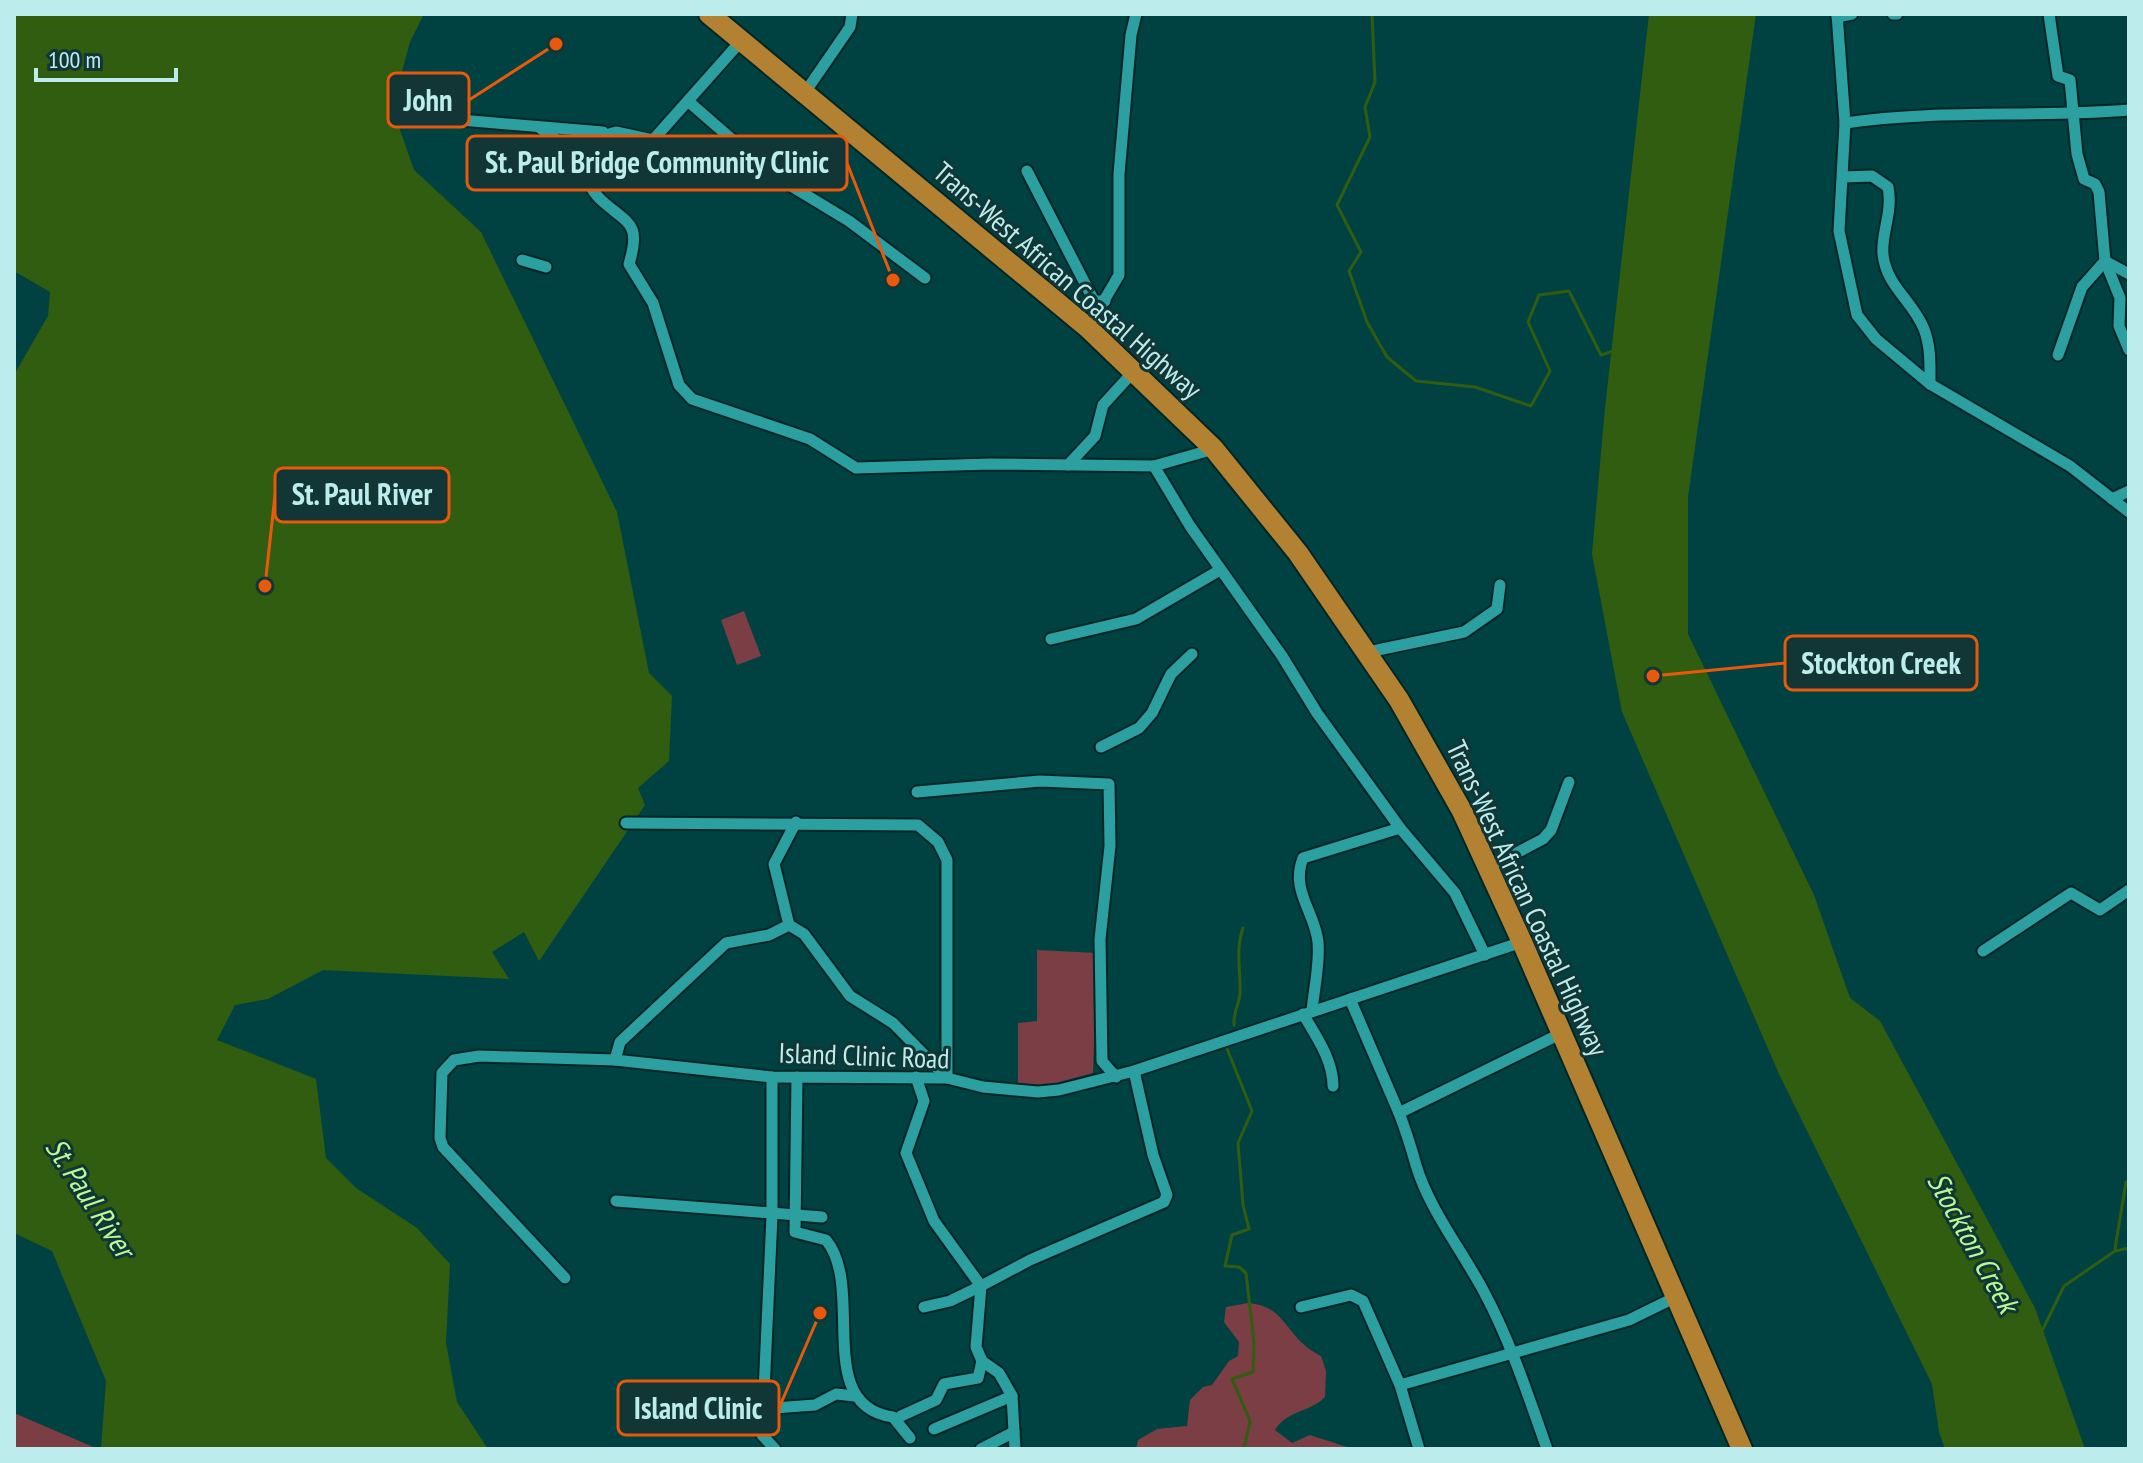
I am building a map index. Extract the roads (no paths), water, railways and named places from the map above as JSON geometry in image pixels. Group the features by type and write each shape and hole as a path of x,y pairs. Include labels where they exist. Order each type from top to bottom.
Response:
{"highway":[{"name":"Trans-West African Coastal Highway","path":"709,14 806,91 1088,328 1214,449 1298,553 1368,652 1433,758 1488,868 1678,1296 1742,1449"}],"street":[{"path":"806,91 850,27 852,14"},
{"path":"1088,328 1119,275 1119,174 1131,35 1136,14"},
{"path":"1852,14 1837,16 1845,123 1839,231 1857,315 1876,339 1930,384 2070,466 2129,512"},
{"path":"2049,14 2058,76 2070,80 2072,115 2084,179 2095,184 2099,192 2105,261 2120,298 2119,326 2129,350"},
{"path":"449,119 537,125 591,133 616,132 653,140 689,102 719,62 741,41"},
{"path":"689,102 773,175 849,221 925,278"},
{"path":"1845,123 1946,113 2072,115 2129,110"},
{"path":"537,125 567,147 599,198 625,215 636,241 629,264 653,303 679,385 692,399 810,439 856,468 1154,466 1214,449"},
{"path":"582,169 576,155 581,142 616,132"},
{"path":"1027,171 1094,301 1105,301"},
{"path":"1843,177 1872,176 1888,187 1890,215 1883,254 1892,284 1924,328 1930,355 1930,384"},
{"path":"522,260 546,267"},
{"path":"2105,261 2129,274"},
{"path":"2058,355 2082,287 2105,261"},
{"path":"1068,465 1095,436 1103,405 1134,371"},
{"path":"1154,466 1220,570 1400,828 1455,893 1485,955"},
{"path":"2112,499 2129,491"},
{"path":"1051,639 1136,619 1220,570"},
{"path":"1368,652 1464,632 1497,609 1500,585"},
{"path":"1101,747 1139,728 1152,713 1171,674 1192,654"},
{"path":"917,792 1040,781 1109,784 1110,846 1100,939 1102,1061 1116,1077"},
{"path":"1488,868 1543,839 1551,830 1569,782"},
{"path":"796,822 774,864 789,925 804,934 850,996 893,1023 947,1078"},
{"path":"626,823 918,825 938,842 947,860 947,1078"},
{"path":"1333,1086 1333,1074 1308,1012 1318,941 1299,890 1298,870 1303,858 1316,851 1400,828"},
{"path":"1983,951 2071,893 2100,910 2129,890"},
{"path":"615,1060 620,1042 726,943 769,935 789,925"},
{"name":"Island Clinic Road","path":"565,1278 443,1147 440,1138 442,1073 447,1065 462,1056 615,1060 772,1077 947,1078 983,1087 1038,1092 1116,1077 1522,942"},
{"path":"1350,999 1414,1149 1416,1165 1441,1217 1484,1291 1514,1355 1547,1449"},
{"path":"1399,1113 1562,1033"},
{"path":"924,1307 950,1301 1030,1260 1164,1202 1167,1195 1153,1155 1134,1071"},
{"path":"772,1077 772,1216 762,1435 775,1449"},
{"path":"797,1077 795,1232 826,1240 840,1264 844,1295 843,1348 855,1396"},
{"path":"916,1077 924,1101 906,1153 934,1221 981,1286 976,1347 982,1361 999,1373 1012,1396 1015,1449"},
{"path":"616,1201 772,1216 822,1217"},
{"path":"1301,1307 1357,1295 1400,1385 1419,1449"},
{"path":"1400,1385 1629,1320 1678,1296"},
{"path":"901,1416 936,1400 944,1384 978,1378 982,1361"},
{"path":"774,1408 815,1405 836,1394 855,1396 878,1415 893,1417 910,1438"},
{"path":"934,1429 1012,1396"},
{"path":"981,1449 1014,1432"}],"water":[{"path":"14,14 424,14 410,42 397,90 400,130 414,170 481,232 617,512 649,673 672,696 669,761 638,788 645,805 539,961 524,932 492,952 509,979 323,970 268,999 235,1005 217,1040 316,1079 326,1158 356,1188 417,1228 450,1264 446,1343 457,1402 488,1449 101,1449 106,1381 52,1251 14,1233 14,375 48,316 50,292 14,271"},
{"path":"1649,14 1756,14 1688,497 1688,634 1814,895 1850,998 1880,1021 2035,1308 2085,1449 1945,1449 1939,1432 1932,1384 1779,1074 1622,712 1592,554"}],"waterway":[{"path":"1372,14 1375,82 1365,107 1370,137 1337,205 1361,252 1349,271 1367,322 1387,357 1416,381 1475,387 1531,406 1550,371 1528,322 1539,295 1569,291 1601,355 1613,351"},
{"path":"1234,1025 1240,994 1239,952 1243,928"},
{"path":"1226,1046 1252,1111 1238,1143 1243,1205 1249,1229 1232,1235 1225,1266 1239,1267 1246,1273 1254,1342 1253,1372 1232,1379 1250,1421 1244,1449"},
{"path":"2115,1249 2126,1182"},
{"path":"2043,1329 2064,1286 2115,1251 2129,1248"}],"place":[{"name":"John","path":"556,44"},
{"name":"St. Paul Bridge Community Clinic","path":"893,280"},
{"name":"St. Paul River","path":"265,586"},
{"name":"Stockton Creek","path":"1653,676"},
{"name":"Island Clinic","path":"820,1313"}]}
